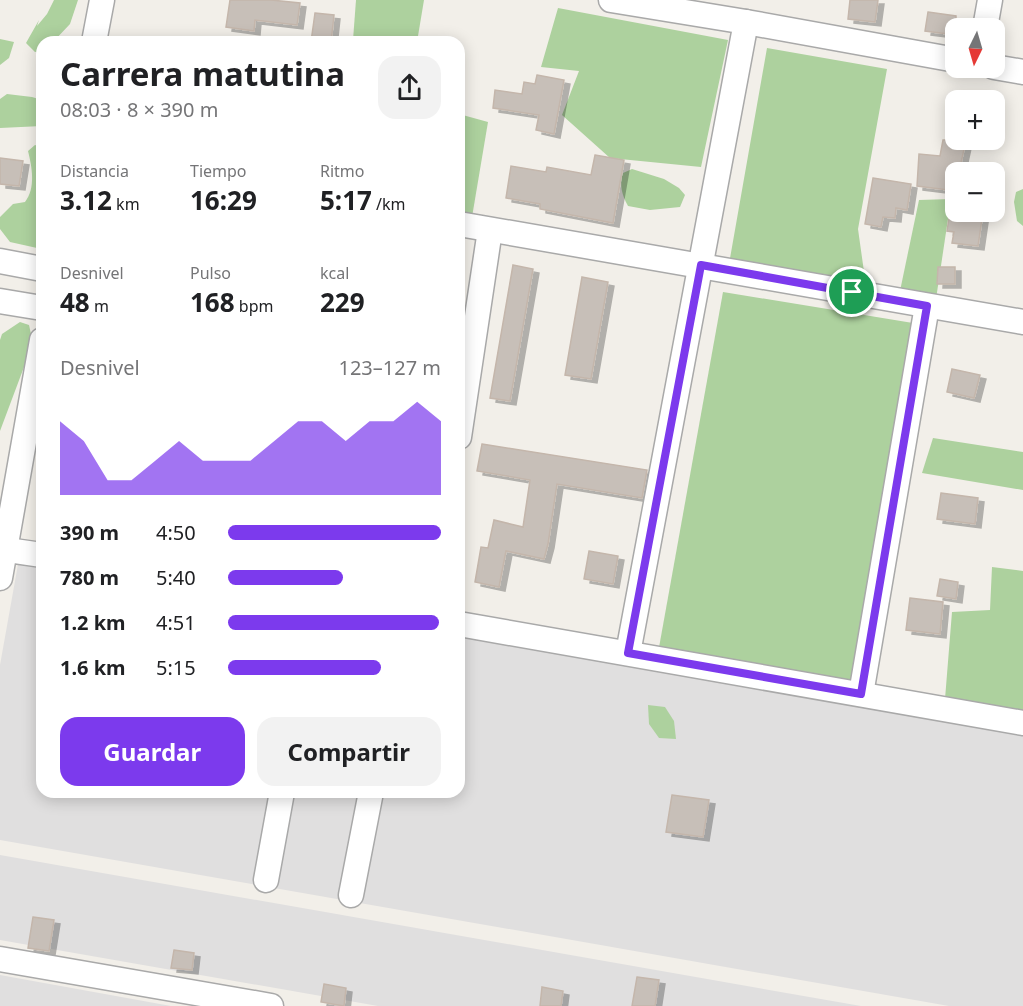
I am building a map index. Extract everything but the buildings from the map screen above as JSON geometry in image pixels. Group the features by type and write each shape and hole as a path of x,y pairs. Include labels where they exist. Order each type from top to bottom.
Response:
{"street":[{"path":"95,36 102,0"},
{"path":"611,0 945,58"},
{"path":"987,18 990,0"},
{"path":"628,653 746,22"},
{"path":"1005,69 1023,72"},
{"path":"465,225 1023,322"},
{"path":"465,397 490,230"},
{"path":"0,261 36,268"},
{"path":"0,301 36,307"},
{"path":"861,694 927,306"},
{"path":"0,578 2,549 36,371"},
{"path":"2,549 36,554"},
{"path":"465,625 1023,723"},
{"path":"266,880 281,798"},
{"path":"351,895 370,798"},
{"path":"0,958 271,1006"}],"shaded area":[{"path":"20,553 36,556 36,798 465,798 465,631 1023,729 1023,1006 949,1006 0,840 0,665"},
{"path":"0,855 861,1006 378,1006 0,940"},
{"path":"0,975 171,1006 0,1006"}],"green space":[{"path":"54,0 78,0 70,24 59,36 36,36 35,52 26,43 39,20 37,26 47,14"},
{"path":"356,0 424,0 418,36 353,36"},
{"path":"558,8 728,40 701,167 610,158 562,115 579,71 541,67"},
{"path":"0,39 14,42 9,58 0,65"},
{"path":"767,48 887,69 858,229 866,286 729,264"},
{"path":"7,94 36,98 36,126 0,128 0,99"},
{"path":"465,116 488,122 471,223 465,222"},
{"path":"36,145 36,248 10,242 0,229 0,217 13,204 25,202 31,190 31,164 28,151"},
{"path":"632,169 664,179 679,188 685,195 680,207 650,210 628,206 621,182 623,173"},
{"path":"1023,189 1023,226 1017,221 1014,202 1016,192"},
{"path":"945,199 945,222 948,222 936,299 900,291 919,200"},
{"path":"723,292 919,324 859,682 658,653"},
{"path":"20,322 29,325 33,343 0,431 0,340 2,334"},
{"path":"933,438 1023,452 1023,490 922,473"},
{"path":"992,567 1023,571 1023,710 945,699 952,612 990,610"},
{"path":"648,705 665,707 674,721 676,739 659,738 649,724"}],"route":[{"path":"701,265 852,292 927,306 861,694 628,653 701,265"}]}
